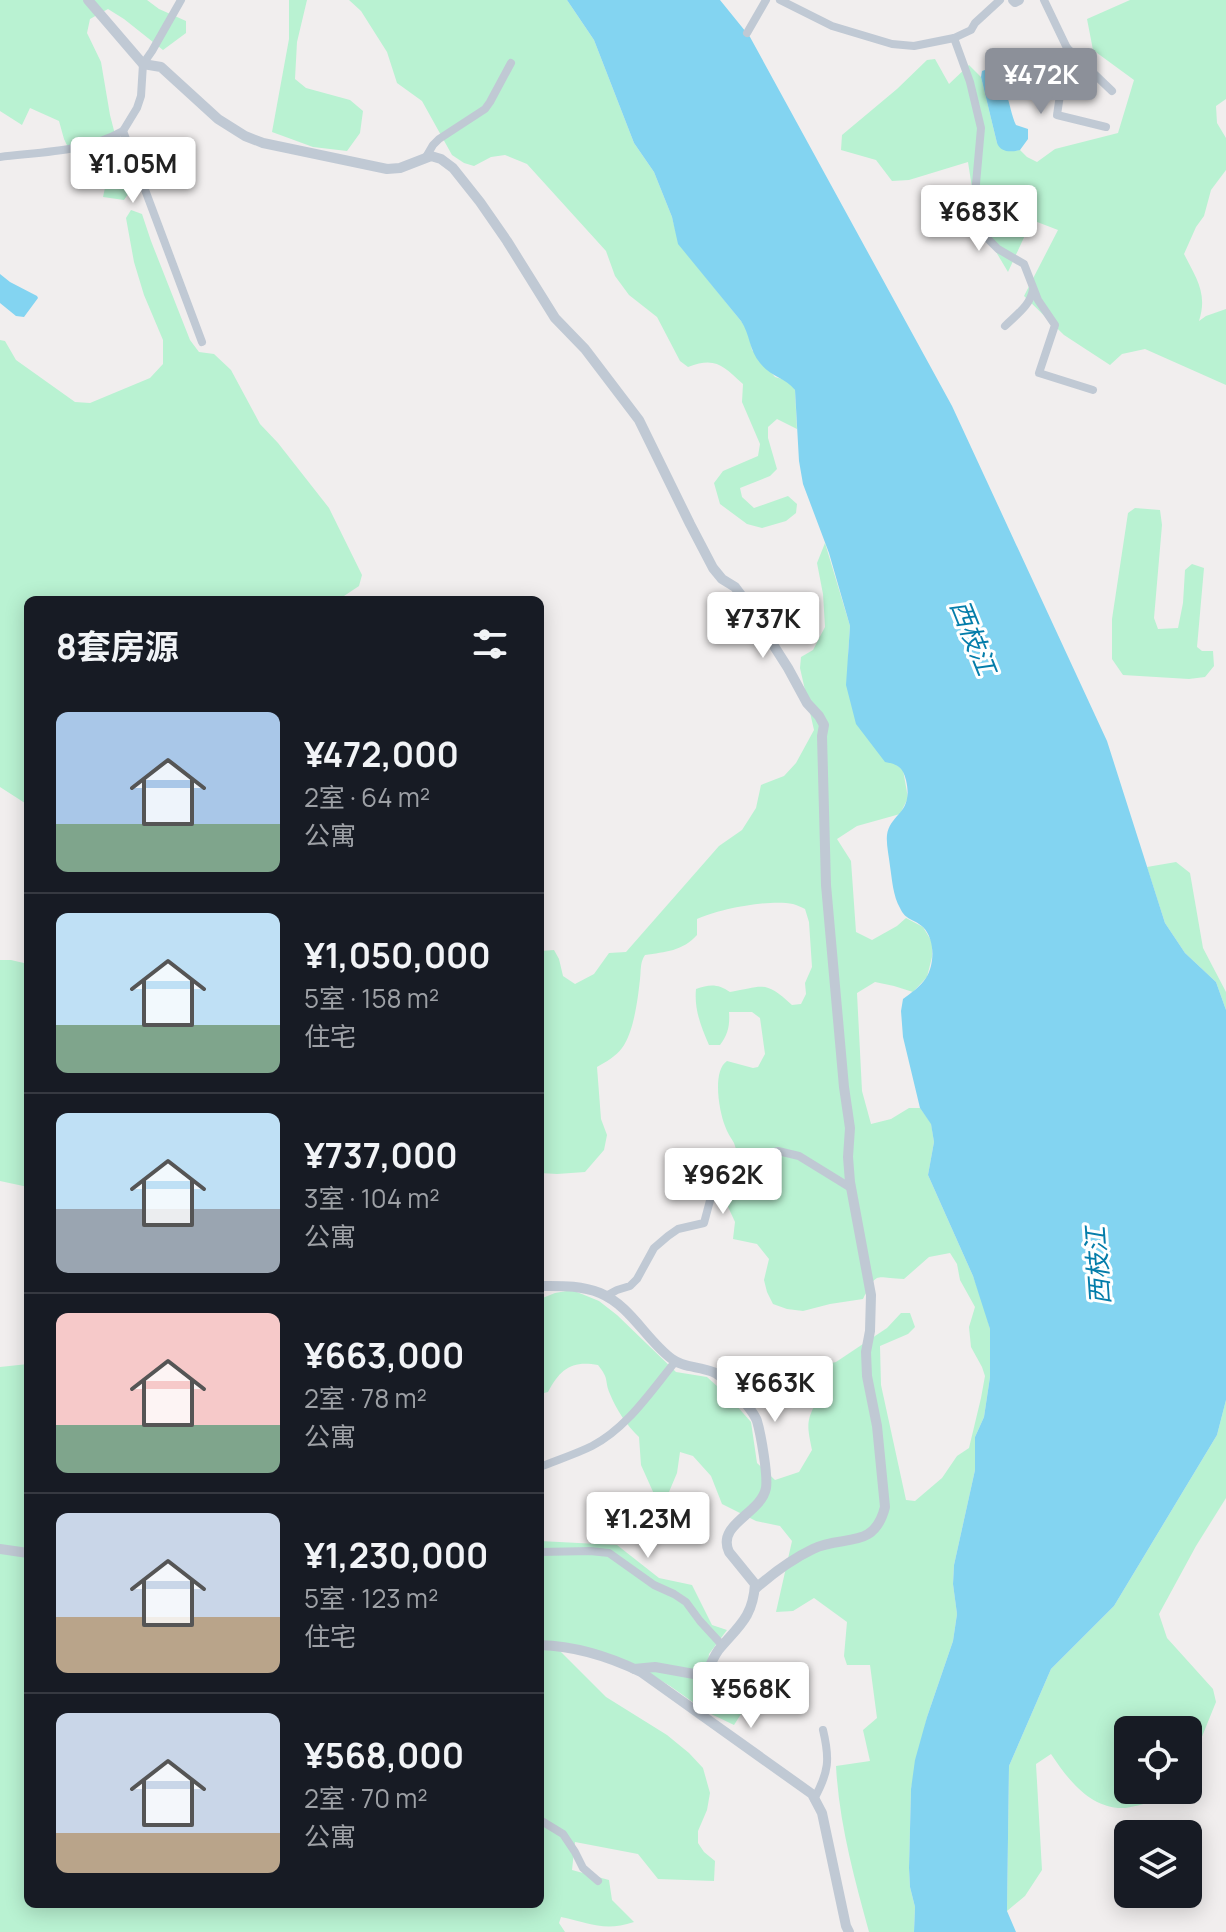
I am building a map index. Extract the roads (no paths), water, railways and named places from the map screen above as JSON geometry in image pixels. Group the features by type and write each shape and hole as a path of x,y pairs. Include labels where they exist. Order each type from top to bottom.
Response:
{"street":[{"path":"88,0 143,64 161,67 218,119 245,136 263,143 387,169 400,168 431,156 453,168 507,241 555,318 585,349 639,420 713,568 744,599 807,703 824,725 826,885 850,1128 848,1157 851,1188 871,1295 867,1376 877,1426 885,1507 878,1524 865,1536 815,1548 771,1575 755,1589"},
{"path":"0,157 76,147 123,131 141,96 143,64 181,0"},
{"path":"747,33 766,0"},
{"path":"780,0 832,26 892,44 914,46 954,38 971,30 1000,0"},
{"path":"1013,0 1019,0"},
{"path":"1044,0 1067,48 1112,91"},
{"path":"954,38 970,82 981,128 981,147 969,203 954,230"},
{"path":"1067,48 1057,115 1106,127"},
{"path":"426,157 439,139 485,109 511,63"},
{"path":"123,131 202,342"},
{"path":"941,203 969,203"},
{"path":"969,203 975,226 998,249 1024,264 1038,300 1055,325 1039,373 1093,390"},
{"path":"1005,326 1028,304 1033,288"},
{"path":"606,1296 630,1286 654,1248 668,1236 678,1229 704,1223 712,1193 733,1169 749,1158 778,1151 799,1156 851,1188"},
{"path":"544,1286 572,1285 616,1301 675,1362 717,1373 757,1421 766,1490 758,1503 726,1536 729,1552 751,1577 755,1589 749,1614 719,1648 705,1676"},
{"path":"544,1465 594,1445 616,1430 675,1362"},
{"path":"0,1549 24,1552"},
{"path":"544,1552 609,1553 654,1585 686,1602 722,1645"},
{"path":"544,1645 618,1661 634,1669 812,1794 822,1813 848,1930"},
{"path":"634,1669 655,1667 746,1685 746,1706"},
{"path":"814,1799 824,1781 828,1763 823,1730"},
{"path":"544,1822 563,1834 583,1868 598,1881"}],"water":[{"name":"西枝江","path":"567,0 720,0 750,37 952,406 1107,741 1165,923 1185,953 1216,982 1226,1010 1226,1400 1217,1435 1114,1606 1051,1669 1009,1766 1007,1911 1016,1932 914,1932 915,1907 909,1868 911,1789 927,1717 953,1641 957,1614 954,1565 975,1470 975,1437 984,1417 990,1377 990,1329 973,1276 928,1175 934,1142 931,1124 920,1108 903,1037 903,999 926,978 932,952 927,932 902,912 892,882 887,835 907,800 906,780 899,767 885,762 856,724 846,685 850,626 829,553 803,484 795,390 760,363 741,321 678,244 672,217 654,172 634,143 594,40"},
{"path":"988,69 1004,86 1016,125 1028,129 1028,139 1020,150 1004,150 997,143 981,77 982,71"},
{"path":"0,274 37,296 24,317 16,316 0,303"}]}
